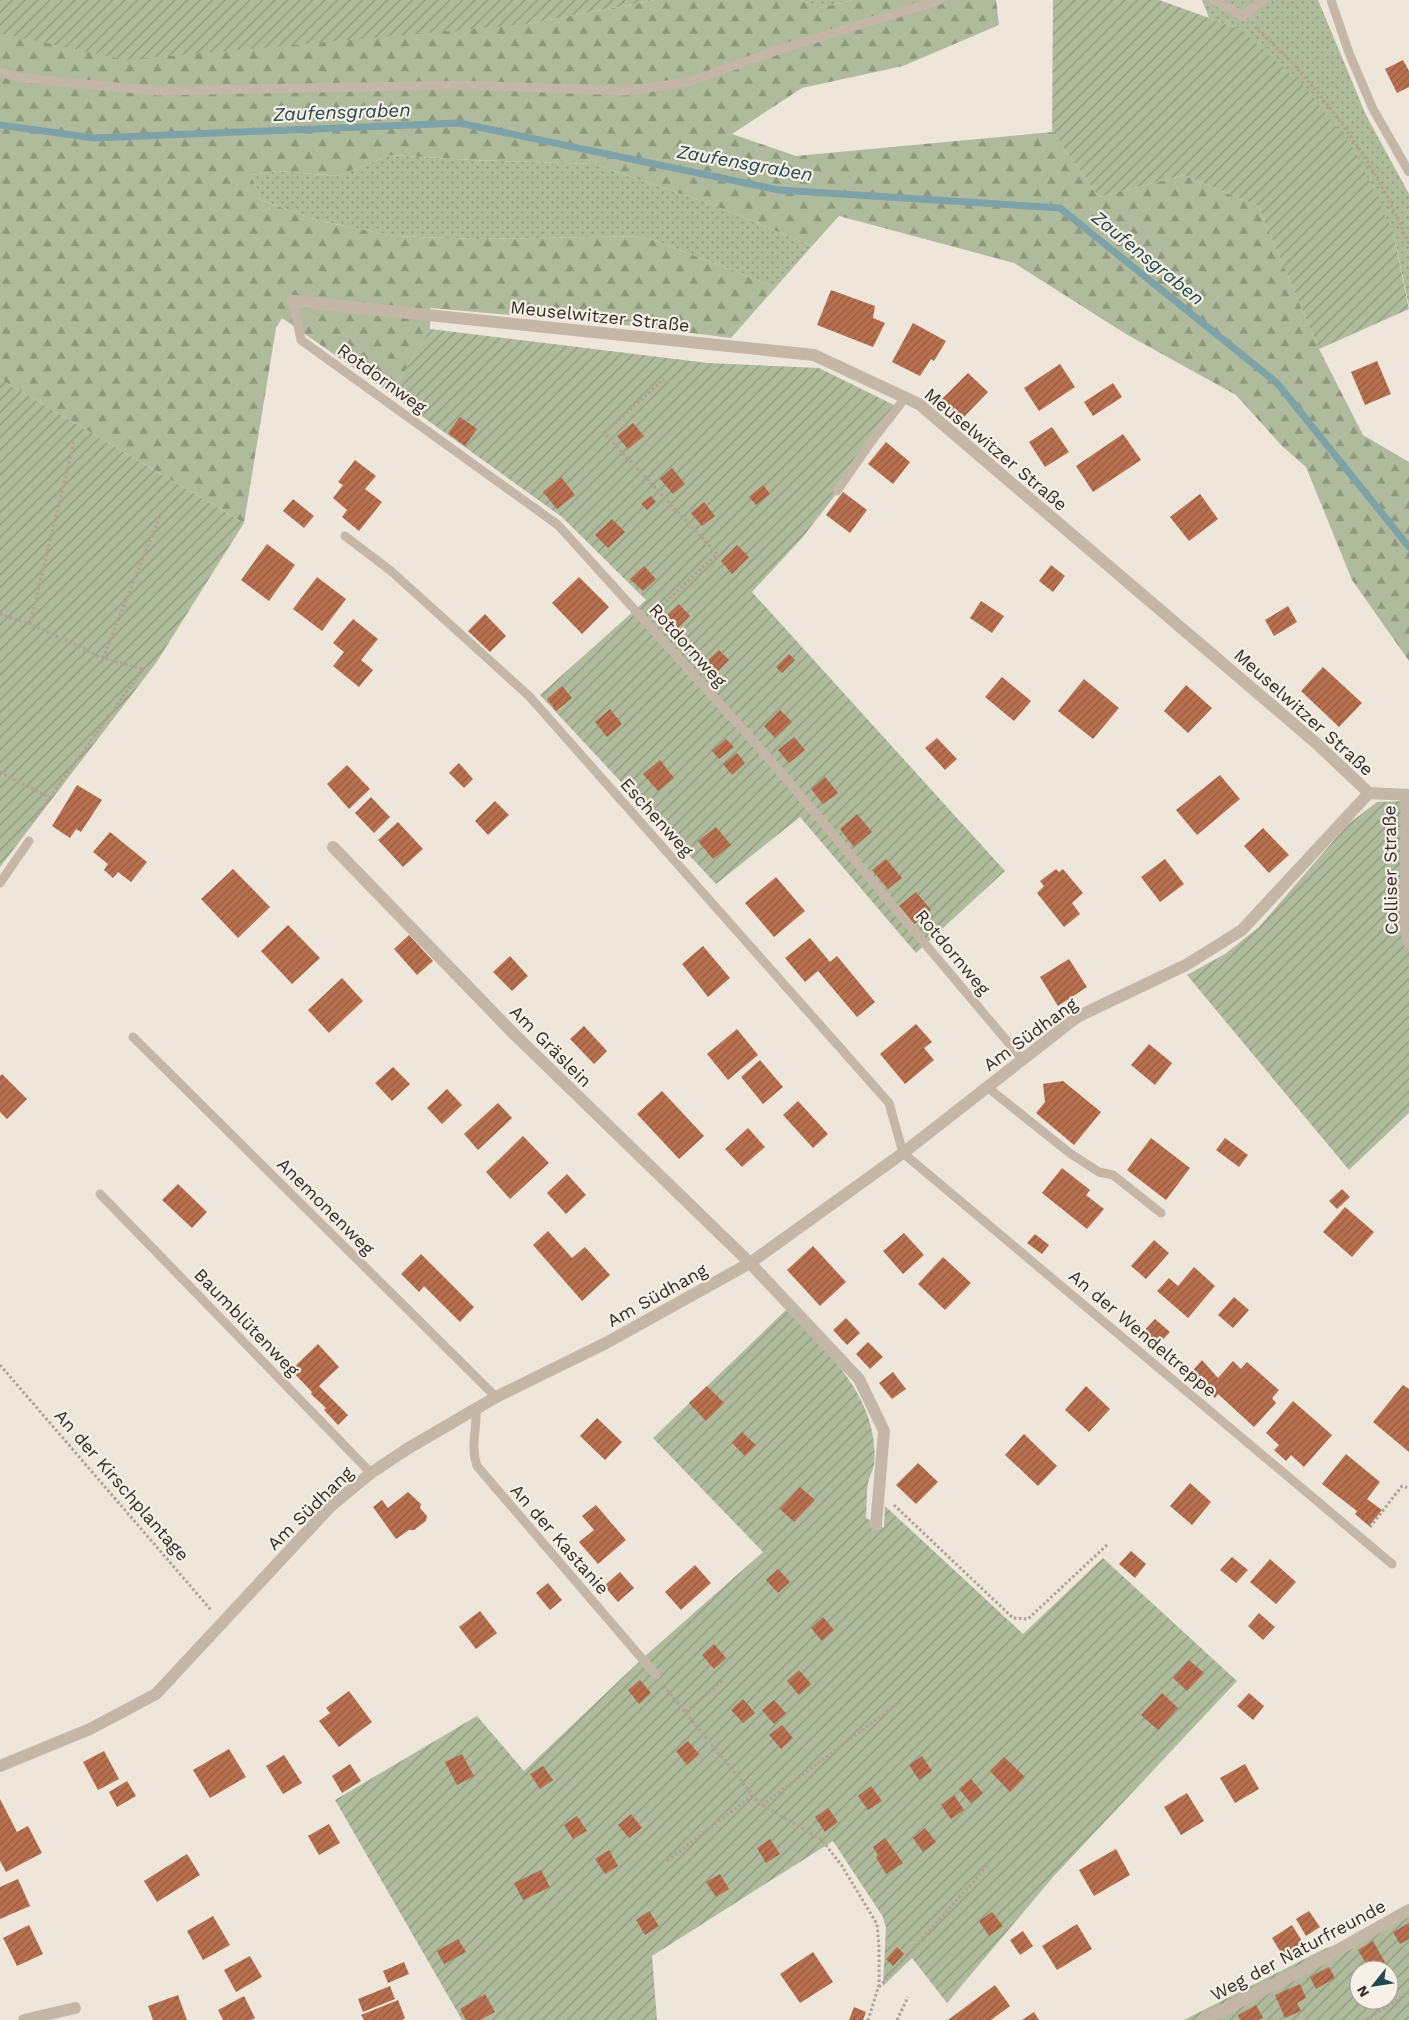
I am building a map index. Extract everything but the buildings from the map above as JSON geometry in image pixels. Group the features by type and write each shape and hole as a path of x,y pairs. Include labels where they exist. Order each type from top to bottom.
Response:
{"street":[{"name":"Meuselwitzer Straße","path":"293,301 814,356 919,404 1316,743 1368,793 1407,795"},
{"name":"Am Südhang","path":"0,1766 90,1729 156,1694 330,1508 371,1473 407,1449 496,1397 606,1343 750,1263 903,1153 1077,1017 1186,965 1242,930 1368,793"},
{"name":"Am Gräslein","path":"333,847 512,1033 750,1263"},
{"path":"750,1263 860,1379 884,1431 876,1525"},
{"name":"Weg der Naturfreunde","path":"1203,2020 1295,1974 1409,1910"},
{"path":"24,2020 75,2008"}],"lane":[{"path":"0,72 22,78 158,91 465,85 625,91 688,82 778,50 940,0"},
{"path":"1214,0 1244,16 1262,0"},
{"path":"1331,0 1349,54 1373,109 1409,172"},
{"name":"Rotdornweg","path":"293,301 301,340 558,525 766,755 1023,1060"},
{"path":"837,490 905,398"},
{"name":"Eschenweg","path":"344,536 391,571 529,696 889,1103 903,1153"},
{"name":"Colliser Straße","path":"1407,795 1404,930 1409,946"},
{"path":"0,883 29,841"},
{"name":"Anemonenweg","path":"133,1037 496,1397"},
{"path":"987,1087 1071,1154 1100,1172 1113,1175 1161,1213"},
{"name":"An der Wendeltreppe","path":"903,1153 1392,1564"},
{"name":"Baumblütenweg","path":"100,1194 371,1473"},
{"name":"An der Kastanie","path":"476,1410 472,1453 477,1466 656,1676"}],"path":[{"path":"1244,16 1301,72 1356,142 1397,212 1409,245"},
{"path":"645,621 717,554 604,433 664,379"},
{"path":"30,624 74,442"},
{"path":"103,658 161,513"},
{"path":"0,614 30,624 103,658 143,669 32,822"},
{"path":"0,772 50,798"},
{"name":"An der Kirschplantage","path":"0,1365 223,1623"},
{"path":"1361,1538 1402,1486 1409,1488"},
{"path":"879,1491 1013,1618 1028,1619 1108,1544"},
{"path":"656,1676 753,1796 762,1805 822,1840 842,1866 877,1924 879,1948 878,1987 868,2020"},
{"path":"686,1712 724,1679"},
{"path":"762,1805 901,1701"},
{"path":"667,1861 753,1796"},
{"path":"878,1987 988,1865"},
{"path":"1366,2020 1409,1992"},
{"path":"898,2020 908,1997"}],"green space":[{"path":"0,0 655,0 527,24 125,60 0,33"},
{"path":"655,0 801,0 820,8 853,0 996,0 999,25 903,66 802,88 732,134 796,156 1052,132 1099,197 1184,175 1258,206 1319,349 1363,435 1409,462 1409,661 1352,580 1306,467 1282,446 1236,395 1126,334 1014,263 839,216 812,246 713,205 594,164 391,155 337,176 278,171 251,175 261,200 316,220 394,236 477,239 643,236 776,287 731,338 636,326 430,308 430,329 391,394 282,318 276,328 244,523 0,379 0,32 527,24"},
{"path":"801,0 853,0 820,8"},
{"path":"1053,0 1159,0 1240,29 1305,87 1355,151 1393,232 1409,309 1319,349 1258,206 1184,175 1099,197 1052,132"},
{"path":"1202,0 1318,0 1366,115 1409,194 1409,306 1393,232 1240,29 1209,18"},
{"path":"391,155 594,164 713,205 812,246 776,287 643,236 477,239 394,236 316,220 261,200 251,175 278,171 337,176"},
{"path":"430,329 708,363 819,368 902,409 802,538 752,592 1005,871 916,953 800,817 716,884 540,695 646,600 562,517 391,394"},
{"path":"0,379 244,523 156,663 0,867"},
{"path":"1402,801 1409,804 1409,1113 1349,1170 1187,975 1225,954 1259,927 1347,825 1377,802"},
{"path":"786,1310 834,1360 860,1399 869,1420 874,1442 874,1465 868,1483 866,1518 884,1528 885,1506 1023,1634 1103,1558 1237,1681 1053,1877 947,2003 912,1958 883,1986 886,1928 883,1917 833,1841 652,1956 657,2020 462,2020 335,1800 477,1716 524,1771 644,1657 763,1552 653,1438"},
{"path":"1409,1915 1409,2020 1184,2020 1322,1950"}],"waterway":[{"name":"Zaufensgraben","path":"0,125 94,138 459,123 779,190 1060,208 1277,383 1409,547"}]}
